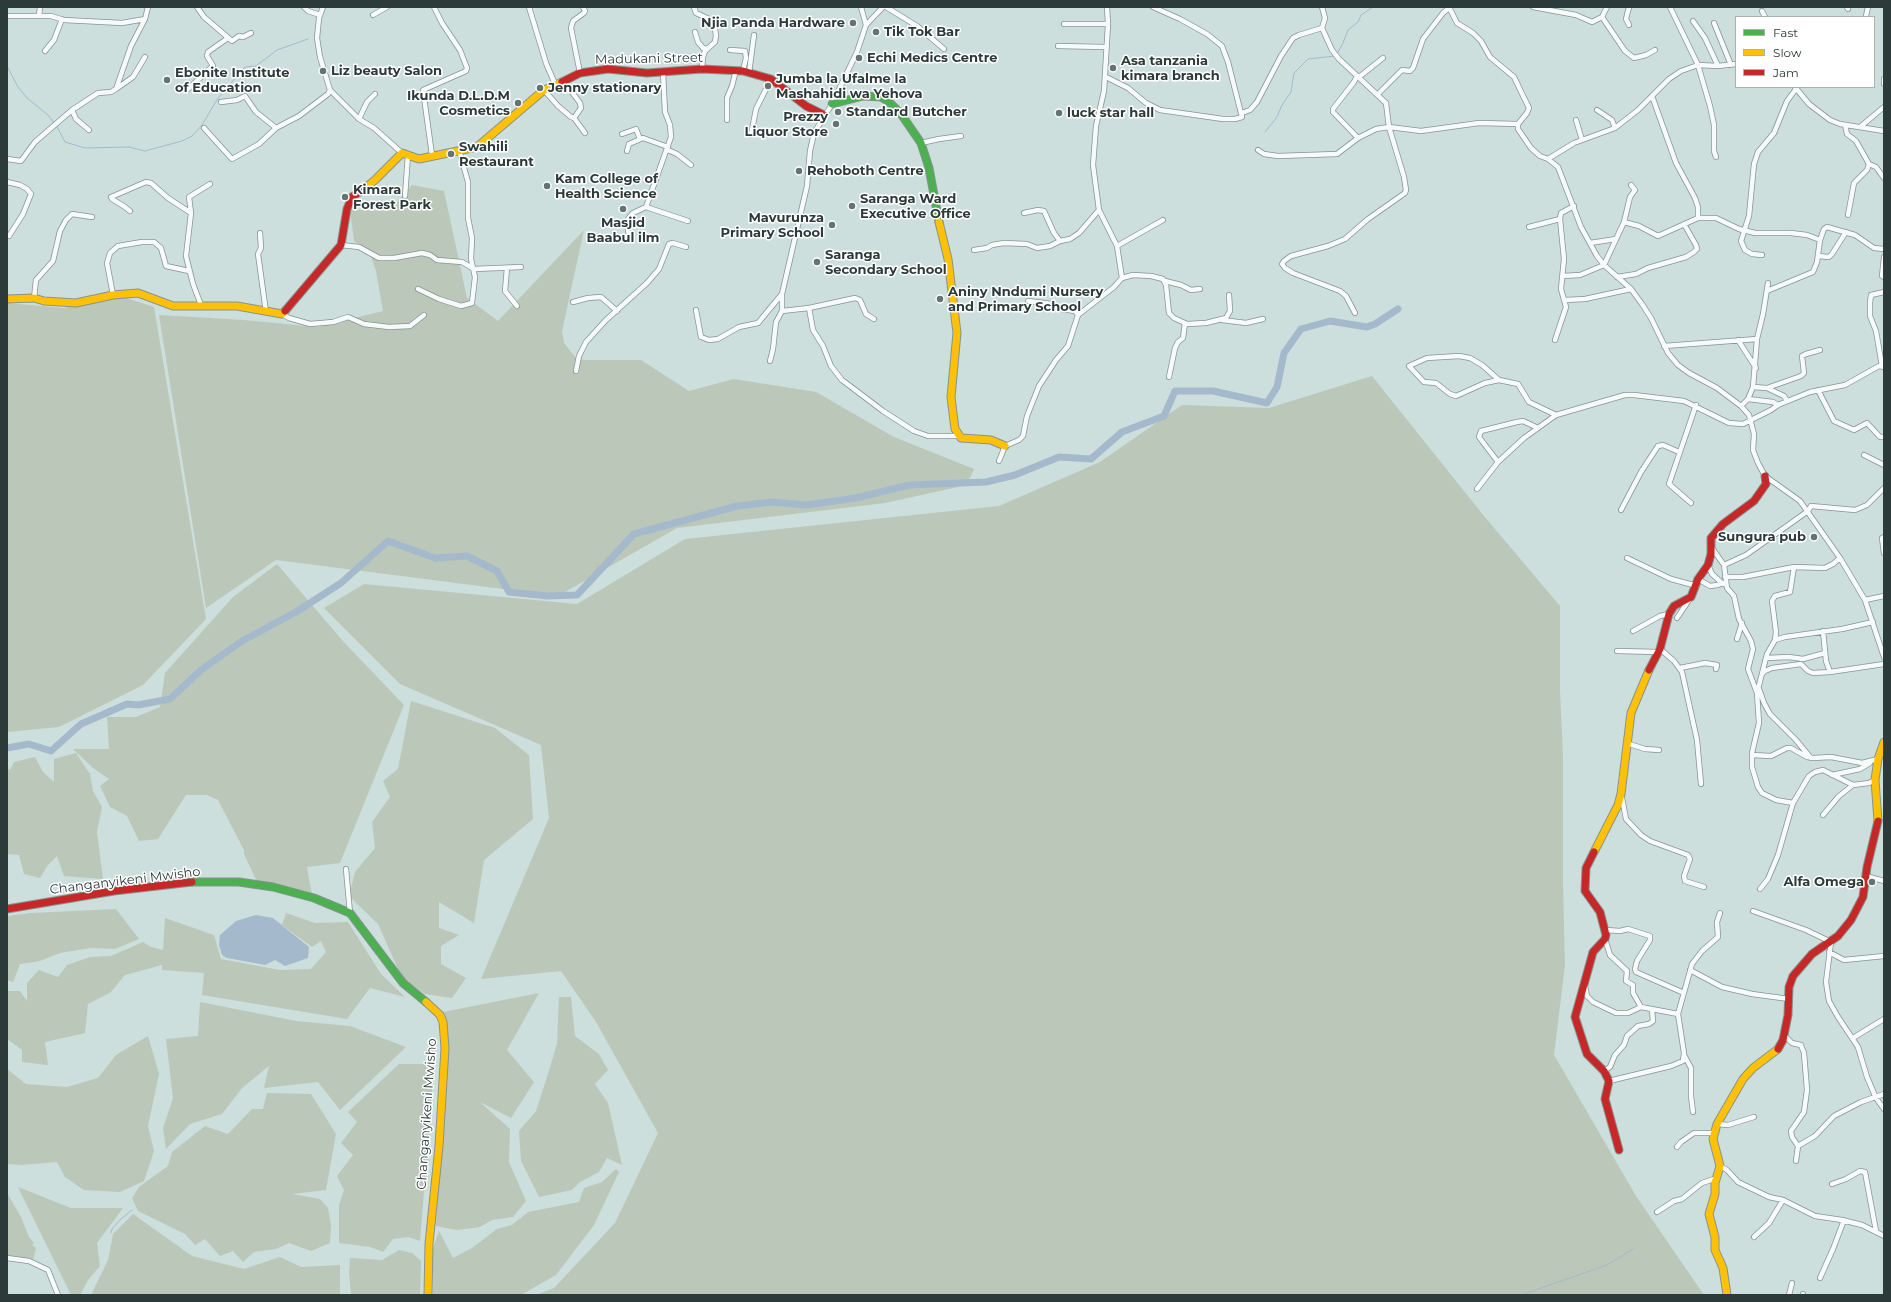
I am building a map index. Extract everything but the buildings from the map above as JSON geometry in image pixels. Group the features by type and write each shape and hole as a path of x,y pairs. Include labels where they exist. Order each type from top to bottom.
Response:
{"street":[{"path":"39,16 40,7"},
{"path":"116,89 131,46 145,19 148,7"},
{"path":"197,7 204,17 232,41 239,36 243,37 250,33"},
{"path":"304,7 309,12 320,15"},
{"path":"323,7 318,24 318,47 330,90 359,119 374,128 405,154"},
{"path":"373,15 387,7"},
{"path":"432,155 423,90 466,71 467,68 460,50 442,23 434,7"},
{"path":"529,7 546,63 555,84"},
{"path":"580,73 571,28 573,21 584,13 585,11 583,7"},
{"path":"694,7 696,13 709,19 714,24 716,38 702,57 702,69"},
{"path":"861,7 866,25"},
{"path":"770,361 776,322 782,312 782,294 807,186 810,151 814,133 832,104 857,52 866,25 883,7"},
{"path":"886,7 917,26 944,49"},
{"path":"1107,7 1108,24 1105,47 1106,77 1096,126 1092,162 1099,210 1117,246 1122,278"},
{"path":"1106,77 1128,88 1150,106 1165,112 1230,120 1240,118 1242,116 1234,92 1228,62 1220,44 1188,23 1153,7"},
{"path":"1322,7 1325,18 1322,28 1332,50 1339,59 1386,103 1389,127 1406,185 1405,193 1368,219 1345,239 1328,246 1291,256 1282,264 1293,273 1340,291 1346,296 1355,313"},
{"path":"1533,7 1576,15 1592,22 1602,17 1607,7"},
{"path":"1629,7 1626,19 1629,25"},
{"path":"1670,7 1698,65 1714,125 1714,151 1716,157"},
{"path":"1866,16 1868,7"},
{"path":"1378,94 1402,70 1410,71 1413,68 1423,38 1443,13 1449,8 1457,23 1473,33 1481,41 1490,58 1514,77 1529,108 1518,124 1518,129 1531,148 1540,156 1548,159 1558,166 1582,227 1597,256 1604,265 1631,289 1651,318 1664,346 1678,365 1689,373 1717,388 1741,406 1749,415 1752,421 1754,434 1753,450 1765,476 1766,484 1762,492 1754,501 1716,530 1711,538 1708,565 1678,618"},
{"path":"1762,11 1764,16"},
{"path":"7,16 39,16 122,23 145,19"},
{"path":"1602,17 1625,51 1634,58 1646,55 1655,50"},
{"path":"45,51 54,40 62,19"},
{"path":"1693,21 1705,38 1718,66"},
{"path":"1548,159 1582,140 1615,128 1638,110 1674,75 1698,65 1718,66 1734,64 1714,23"},
{"path":"1064,24 1108,24"},
{"path":"1242,113 1250,110 1257,102 1281,56 1293,38 1299,34 1322,28"},
{"path":"695,32 698,42 703,48 707,49"},
{"path":"727,120 727,98 732,86 742,71 754,35"},
{"path":"188,89 213,66 208,56 208,52 228,38"},
{"path":"1058,46 1105,47"},
{"path":"730,50 746,51 746,58 742,71"},
{"path":"7,160 19,162 23,160 35,142 72,110 98,92 111,92 133,77 145,58"},
{"path":"1358,138 1333,110 1358,77 1383,58"},
{"name":"Madukani Street","path":"405,154 419,159 432,155 474,148 480,145 544,90 580,73 608,69 626,72 663,72 702,69 742,71 770,79 806,106 824,115"},
{"path":"629,236 627,224 629,216 646,207 672,137 670,125 665,112 663,72"},
{"path":"751,135 756,109 770,79"},
{"path":"1884,79 1884,84"},
{"path":"563,80 581,105 581,108 574,118"},
{"path":"1762,255 1752,254 1745,250 1741,241 1749,210 1751,183 1758,152 1774,133 1795,88 1800,95 1830,120 1845,125 1860,126 1884,131"},
{"path":"204,128 232,159 259,144 276,128 314,106 328,94 330,90"},
{"path":"544,90 558,106 574,118 585,133"},
{"path":"359,119 367,102 375,94"},
{"path":"221,102 237,100 245,96 256,112 276,128"},
{"path":"832,104 863,96 881,97 897,110 921,143 929,168 940,229 948,259 953,294 957,333 951,404 953,421 958,436"},
{"path":"1652,96 1678,169 1695,198 1698,207 1698,218"},
{"path":"1860,126 1884,107"},
{"path":"72,110 76,119 89,130"},
{"path":"1597,110 1612,120 1615,128"},
{"path":"1576,120 1582,140"},
{"path":"1258,150 1264,154 1278,156 1337,154 1358,138 1376,129 1389,127 1421,131 1479,123 1518,124"},
{"path":"1845,125 1847,134 1856,141 1869,164 1880,171 1884,178"},
{"path":"622,134 636,129 640,139"},
{"path":"921,143 961,136"},
{"path":"627,151 629,144 640,139 668,149 691,165"},
{"path":"418,289 461,306 472,303 475,287 474,269 471,259 472,238 468,218 468,182 459,150"},
{"path":"405,154 405,196"},
{"path":"282,314 341,245 347,209 352,197 376,180 405,154"},
{"path":"1848,215 1854,182 1867,170 1869,164"},
{"path":"7,182 20,185 27,189 31,194 22,214 9,236 7,235"},
{"path":"130,211 111,197 146,182 151,183 168,198 191,213"},
{"path":"201,305 189,271 186,248 191,213 189,197 210,184"},
{"path":"1563,276 1580,275 1604,265 1624,222 1630,197 1635,190 1631,185"},
{"path":"1555,340 1566,307 1565,300 1560,289 1563,276 1564,250 1560,219 1561,213 1574,206"},
{"path":"646,207 688,221"},
{"path":"1024,213 1038,210 1044,211 1054,233 1060,241"},
{"path":"974,250 1004,243 1027,244 1040,249 1060,241 1070,239 1079,233 1099,210"},
{"path":"34,298 36,280 53,261 60,231 66,220 72,214 92,217"},
{"path":"1624,222 1639,226 1658,236 1698,218 1716,218 1739,229 1755,233 1790,233 1807,235 1820,240"},
{"path":"1529,227 1560,219"},
{"path":"1117,246 1163,220"},
{"path":"1617,277 1636,274 1648,268 1686,257 1694,252 1697,249 1696,245 1684,224"},
{"path":"1767,291 1813,272 1818,256 1820,240 1826,228 1855,235 1874,248 1884,249"},
{"path":"1818,256 1829,257 1846,232"},
{"path":"260,233 261,248 258,254 266,312"},
{"path":"1590,242 1616,239"},
{"path":"113,295 107,263 110,253 118,246 142,242 154,242 163,252 166,266 189,271"},
{"path":"576,371 582,349 606,320 659,269 668,244 686,247"},
{"path":"341,245 359,247 379,258 427,254 436,259 462,262 474,269 521,267"},
{"path":"1884,257 1882,276 1884,277"},
{"path":"507,268 505,291 517,306"},
{"path":"999,461 1005,446 1019,440 1024,436 1027,416 1039,386 1056,360 1068,346 1078,315 1114,288 1122,278 1133,275 1151,276 1181,285 1190,290 1200,289"},
{"path":"1165,281 1169,313 1174,318 1185,323 1199,324 1226,318 1229,314 1229,295"},
{"path":"1741,406 1748,399 1753,387 1756,368 1757,339 1768,283"},
{"path":"1565,300 1585,299 1631,289"},
{"path":"1477,489 1498,462 1538,428 1556,415 1625,395 1684,401 1696,405 1728,423 1743,424 1752,421 1778,404 1818,390 1845,385 1883,366 1876,331 1870,316 1870,303 1871,295 1884,292"},
{"path":"7,299 34,298 44,301 76,303 113,295 138,293 173,306 237,306 282,314 289,318 310,324 334,322 348,317 364,324 389,327 410,326 424,315"},
{"path":"696,310 701,337 709,340 718,339 739,326 755,325 760,322 782,294"},
{"path":"573,302 588,298 601,297 617,311"},
{"path":"782,312 857,298 866,314 874,319"},
{"path":"1028,301 1052,304 1061,309 1075,311 1078,315"},
{"path":"809,308 812,330 823,346 831,366 842,380 883,411 914,431 928,436 958,436 970,439 992,440 1005,446"},
{"path":"1220,320 1246,323 1263,319"},
{"path":"1169,377 1175,348 1178,342 1183,338 1185,323"},
{"path":"1664,346 1757,339"},
{"path":"1738,340 1756,368"},
{"path":"1767,388 1802,376 1804,373 1802,356 1820,350"},
{"path":"1498,380 1482,365 1470,358 1459,356 1427,358 1409,366 1424,382 1436,383 1450,394 1456,396 1485,383 1498,380 1518,384 1529,402 1556,415"},
{"path":"1753,387 1767,388 1784,396 1787,401"},
{"path":"1818,390 1834,421 1854,430 1867,423 1880,437 1884,437"},
{"path":"1748,399 1778,404"},
{"path":"1691,503 1669,484 1696,405"},
{"path":"1498,462 1479,437 1481,431 1517,422 1523,422 1538,428"},
{"path":"1621,510 1641,472 1658,446 1663,445 1679,452"},
{"path":"1864,455 1884,465"},
{"path":"1765,476 1800,501 1840,558 1865,600 1884,657"},
{"path":"1724,565 1746,555 1808,511 1811,506 1849,510 1861,509 1884,488"},
{"path":"1884,537 1882,538 1882,541 1884,553"},
{"path":"1711,546 1724,565 1724,581 1727,588 1734,596 1736,609 1749,635 1752,645 1748,669 1758,691 1770,714 1796,740 1810,758"},
{"path":"1627,558 1671,579 1710,586 1724,581 1794,567 1825,568 1840,558"},
{"path":"1708,565 1712,574 1724,581"},
{"path":"1793,803 1776,800 1762,793 1758,787 1752,767 1752,755 1759,723 1758,691 1760,676 1766,658 1775,640 1776,632 1772,601 1775,596 1790,592 1794,567"},
{"path":"1641,1008 1633,993 1633,985 1626,981 1627,972 1610,955 1605,939 1606,930 1600,912 1585,891 1586,868 1589,859 1614,814 1621,794 1626,742 1633,707 1647,673 1659,650 1669,614 1674,606 1691,597"},
{"path":"1865,600 1884,597"},
{"path":"1633,630 1660,616 1669,614"},
{"path":"1775,640 1795,634 1823,631 1873,622"},
{"path":"1737,639 1742,623"},
{"path":"1823,631 1827,667 1830,672"},
{"path":"1617,651 1659,650 1680,668 1685,680 1698,740 1701,784"},
{"path":"1766,658 1788,657 1802,659 1825,653"},
{"path":"1680,668 1705,663 1717,665 1716,669"},
{"path":"1760,676 1765,671 1772,668 1801,664 1808,671 1813,673 1884,664"},
{"path":"1626,742 1645,749 1659,750"},
{"path":"1727,1295 1723,1268 1714,1250 1714,1235 1709,1214 1720,1166 1714,1133 1717,1124 1743,1079 1753,1068 1777,1050 1785,1036 1789,987 1797,969 1812,954 1831,942 1851,920 1863,897 1866,876 1881,820 1875,780 1875,761 1884,742"},
{"path":"1752,755 1771,756 1787,748 1792,748 1800,754 1810,758 1831,758 1862,763 1875,761"},
{"path":"1832,775 1860,768 1875,761"},
{"path":"1760,889 1768,879 1778,855 1793,803 1803,784 1815,772 1823,770 1853,785"},
{"path":"1823,815 1839,796 1853,785 1869,783 1875,780"},
{"path":"1621,794 1626,819 1650,841 1688,855 1690,859 1684,876 1685,881 1704,887"},
{"path":"346,870 350,913"},
{"path":"1866,876 1884,881"},
{"name":"Changanyikeni Mwisho","path":"7,909 114,892 193,882 239,882 273,887 314,898 350,913 403,983 435,1009 444,1022 445,1048 439,1146 429,1244 428,1295"},
{"path":"1753,911 1806,930 1831,942"},
{"path":"1693,1112 1691,1096 1691,1068 1684,1055 1678,1014 1692,964 1702,951 1718,938 1717,922 1720,913"},
{"path":"1606,930 1628,930 1650,936 1650,940 1637,961 1635,969 1636,972 1684,993"},
{"path":"1605,939 1593,952 1585,986 1575,1017 1587,1054 1604,1071 1609,1081 1605,1099 1619,1150"},
{"path":"1831,942 1826,982 1829,1001 1853,1038 1861,1054 1867,1077 1876,1098 1884,1109"},
{"path":"1829,952 1844,960 1884,956"},
{"path":"1690,970 1722,987 1752,994 1789,998"},
{"path":"1585,986 1587,996 1593,1002 1616,1013 1628,1013 1641,1008 1678,1014"},
{"path":"1604,1071 1610,1067 1615,1055 1624,1045 1627,1036 1638,1026 1652,1023 1654,1018 1652,1010"},
{"path":"1853,1038 1884,1019"},
{"path":"1785,1036 1792,1043 1801,1045 1804,1053 1807,1090 1804,1112 1791,1131 1792,1137 1798,1146 1796,1161"},
{"path":"1609,1081 1670,1066 1683,1060 1684,1055"},
{"path":"1798,1146 1815,1136 1834,1116 1861,1102 1884,1094"},
{"path":"1717,1124 1728,1125 1754,1117"},
{"path":"1677,1147 1694,1133 1714,1133"},
{"path":"1720,1166 1727,1170 1738,1182 1769,1197 1783,1200 1815,1216 1844,1220 1876,1231 1884,1236"},
{"path":"1832,1184 1846,1179 1860,1171 1865,1172 1876,1231"},
{"path":"1657,1212 1674,1200 1682,1199 1702,1183 1718,1177"},
{"path":"1754,1236 1769,1223 1783,1200"},
{"path":"1820,1278 1844,1220"},
{"path":"7,1258 29,1261 48,1270 58,1295"},
{"path":"1789,1295 1792,1283"}],"green space":[{"path":"412,185 444,191 467,298 498,321 584,230 562,331 564,343 575,357 584,360 641,360 689,391 734,379 816,392 894,437 974,469 967,485 885,503 677,528 558,596 276,560 206,608 159,315 244,320 317,327 383,311 376,271 369,251 354,241 350,210 389,211"},
{"path":"117,295 154,307 206,619 143,685 59,727 7,732 7,303 64,308"},
{"path":"1372,376 1484,516 1560,606 1565,965 1554,1055 1636,1196 1704,1295 536,1295 554,1288 615,1223 658,1133 596,1022 561,971 481,979 549,818 541,745 400,684 324,608 364,584 577,604 685,539 999,506 1100,462 1182,405 1269,408"},
{"path":"277,564 342,640 404,705 340,863 307,867 312,895 258,884 244,854 244,850 218,800 207,795 186,795 158,839 139,841 127,816 110,807 100,786 109,779 93,768 73,749 109,749 107,717 136,717 160,707 165,673 233,597"},
{"path":"411,701 495,728 529,755 533,819 484,860 474,923 439,902 439,928 459,935 441,946 441,964 466,978 452,998 425,994 402,978 378,924 349,896 355,872 375,848 372,822 390,797 383,781 398,769"},
{"path":"76,753 90,774 93,791 102,807 97,832 103,879 64,876 57,856 48,865 40,878 24,874 19,855 7,854 7,768 10,770 14,762 35,757 43,772 54,782 54,759"},
{"path":"116,909 139,939 115,949 90,948 60,953 40,961 20,964 13,982 7,980 7,916 31,913"},
{"path":"286,913 315,923 348,922 381,974 405,997 370,988 347,1019 202,995 204,973 162,970 162,965 125,975 111,992 88,1004 85,1033 45,1042 48,1065 22,1062 22,1050 7,1039 7,991 20,991 27,1001 27,983 39,970 58,977 67,965 90,957 111,956 143,942 151,947 163,950 165,918 214,935 221,959 280,970 311,969 326,952 321,941 312,947 282,925"},
{"path":"539,993 507,1050 534,1082 511,1118 480,1102 510,1129 509,1162 526,1201 513,1217 492,1220 480,1227 457,1230 436,1226 440,1105 448,1037 443,1012"},
{"path":"559,997 571,997 575,1036 599,1054 608,1070 595,1084 608,1103 622,1165 607,1158 599,1172 580,1182 572,1190 539,1197 521,1161 519,1131 536,1111 557,1044"},
{"path":"200,1002 296,1021 350,1026 406,1047 340,1110 318,1082 264,1088 269,1066 242,1088 222,1114 190,1124 166,1149 163,1128 173,1098 166,1039 198,1036"},
{"path":"148,1036 159,1074 148,1126 154,1151 144,1181 120,1192 84,1190 65,1177 57,1162 22,1165 7,1164 7,1069 26,1084 67,1087 98,1078 116,1055"},
{"path":"399,1064 433,1064 429,1164 424,1191 420,1241 408,1237 393,1239 383,1252 370,1247 339,1243 339,1205 344,1190 337,1176 353,1155 341,1143 357,1122 348,1112"},
{"path":"267,1093 311,1094 336,1134 326,1190 292,1194 320,1199 328,1208 331,1225 330,1243 311,1251 289,1243 276,1249 254,1252 243,1262 233,1251 220,1256 205,1239 195,1245 185,1234 138,1211 132,1198 139,1187 168,1166 172,1152 205,1126 228,1134 252,1109 263,1109"},
{"path":"616,1169 619,1172 594,1225 556,1275 521,1295 433,1295 433,1248 439,1231 453,1258 472,1248 497,1229 512,1225 528,1212 579,1202 584,1188 602,1182"},
{"path":"18,1187 71,1208 123,1208 97,1243 100,1266 88,1280 80,1295 71,1295"},
{"path":"7,1193 21,1217 29,1237 34,1243 32,1245 36,1248 33,1260 7,1256"},
{"path":"133,1214 192,1256 244,1269 280,1257 301,1267 340,1265 340,1295 91,1295 108,1260 113,1234"},
{"path":"399,1250 412,1253 421,1261 420,1295 351,1295 349,1273 350,1258 382,1260"}],"water":[{"path":"256,915 273,918 309,947 308,958 285,966 275,960 265,965 227,958 222,955 219,945 220,935 236,921"}],"waterway":[{"path":"1337,54 1348,30 1358,22 1361,15 1373,7"},
{"path":"56,125 65,142 85,148 129,147 145,151 182,141 192,136 202,125 218,98 245,67 256,66 277,50 308,39"},
{"path":"1265,132 1277,117 1282,105 1291,92 1294,73 1308,59 1335,56"},
{"path":"7,66 18,87 27,98 48,115 54,123"},
{"path":"7,748 29,744 51,751 81,724 127,704 138,705 170,699 201,670 242,641 296,612 341,583 388,541 435,558 467,556 497,571 509,592 547,596 577,595 634,534 737,506 772,502 806,505 856,498 909,485 986,482 1015,475 1059,457 1091,459 1122,432 1164,416 1175,391 1213,391 1267,403 1277,387 1284,353 1301,329 1330,321 1367,327 1375,324 1398,309"},
{"path":"111,1233 112,1229 121,1219 132,1210"},
{"path":"1521,1295 1607,1265 1635,1248"}],"traffic: fast":[{"path":"832,104 863,96 881,97 888,101 901,114 921,143 929,168 939,222"},
{"path":"192,882 239,882 273,887 314,898 350,913 403,983 426,1002"}],"traffic: slow":[{"path":"365,188 402,153 419,159 477,147 544,90 562,82"},
{"path":"939,222 948,259 957,333 951,397 955,429 961,438 991,440 1005,446"},
{"path":"7,299 34,298 44,301 76,303 113,295 138,293 173,306 237,306 282,314 285,311"},
{"path":"1594,852 1618,805 1621,794 1631,713 1649,670"},
{"path":"1878,821 1875,780 1878,759 1884,742"},
{"path":"426,1002 440,1015 443,1022 445,1048 439,1146 429,1244 428,1295"},
{"path":"1727,1295 1723,1268 1715,1250 1715,1237 1709,1214 1715,1194 1715,1183 1720,1166 1713,1139 1717,1124 1743,1079 1753,1068 1778,1049"}],"traffic: jam":[{"path":"562,82 580,73 608,69 647,73 702,69 743,71 771,79 806,106 824,115"},
{"path":"285,311 341,245 347,209 352,197 365,188"},
{"path":"1649,670 1660,649 1669,614 1674,606 1691,597 1698,579 1708,565 1711,554 1711,538 1723,524 1754,501 1766,484 1765,476"},
{"path":"1778,1049 1783,1040 1788,1015 1789,987 1793,976 1812,954 1838,936 1851,920 1863,897 1867,867 1878,821"},
{"path":"1594,852 1586,868 1585,891 1600,912 1606,935 1605,939 1593,952 1575,1017 1587,1054 1604,1071 1609,1081 1605,1099 1619,1150"},
{"path":"7,909 114,891 192,882"}],"place":[{"name":"Njia Panda Hardware","path":"853,23"},
{"name":"Tik Tok Bar","path":"876,32"},
{"name":"Echi Medics Centre","path":"859,58"},
{"name":"Asa tanzania kimara branch","path":"1113,68"},
{"name":"Liz beauty Salon","path":"323,71"},
{"name":"Ebonite Institute of Education","path":"167,80"},
{"name":"Jumba la Ufalme la Mashahidi wa Yehova","path":"768,86"},
{"name":"Jenny stationary","path":"540,88"},
{"name":"Ikunda D.L.D.M Cosmetics","path":"518,103"},
{"name":"Standard Butcher","path":"838,112"},
{"name":"luck star hall","path":"1059,113"},
{"name":"Prezzy Liquor Store","path":"836,124"},
{"name":"Swahili Restaurant","path":"451,154"},
{"name":"Rehoboth Centre","path":"799,171"},
{"name":"Kam College of Health Science","path":"547,186"},
{"name":"Kimara Forest Park","path":"345,197"},
{"name":"Saranga Ward Executive Office","path":"852,206"},
{"name":"Masjid Baabul ilm","path":"623,209"},
{"name":"Mavurunza Primary School","path":"832,225"},
{"name":"Saranga Secondary School","path":"817,262"},
{"name":"Aniny Nndumi Nursery and Primary School","path":"940,299"},
{"name":"Sungura pub","path":"1814,537"},
{"name":"Alfa Omega","path":"1872,882"}]}
